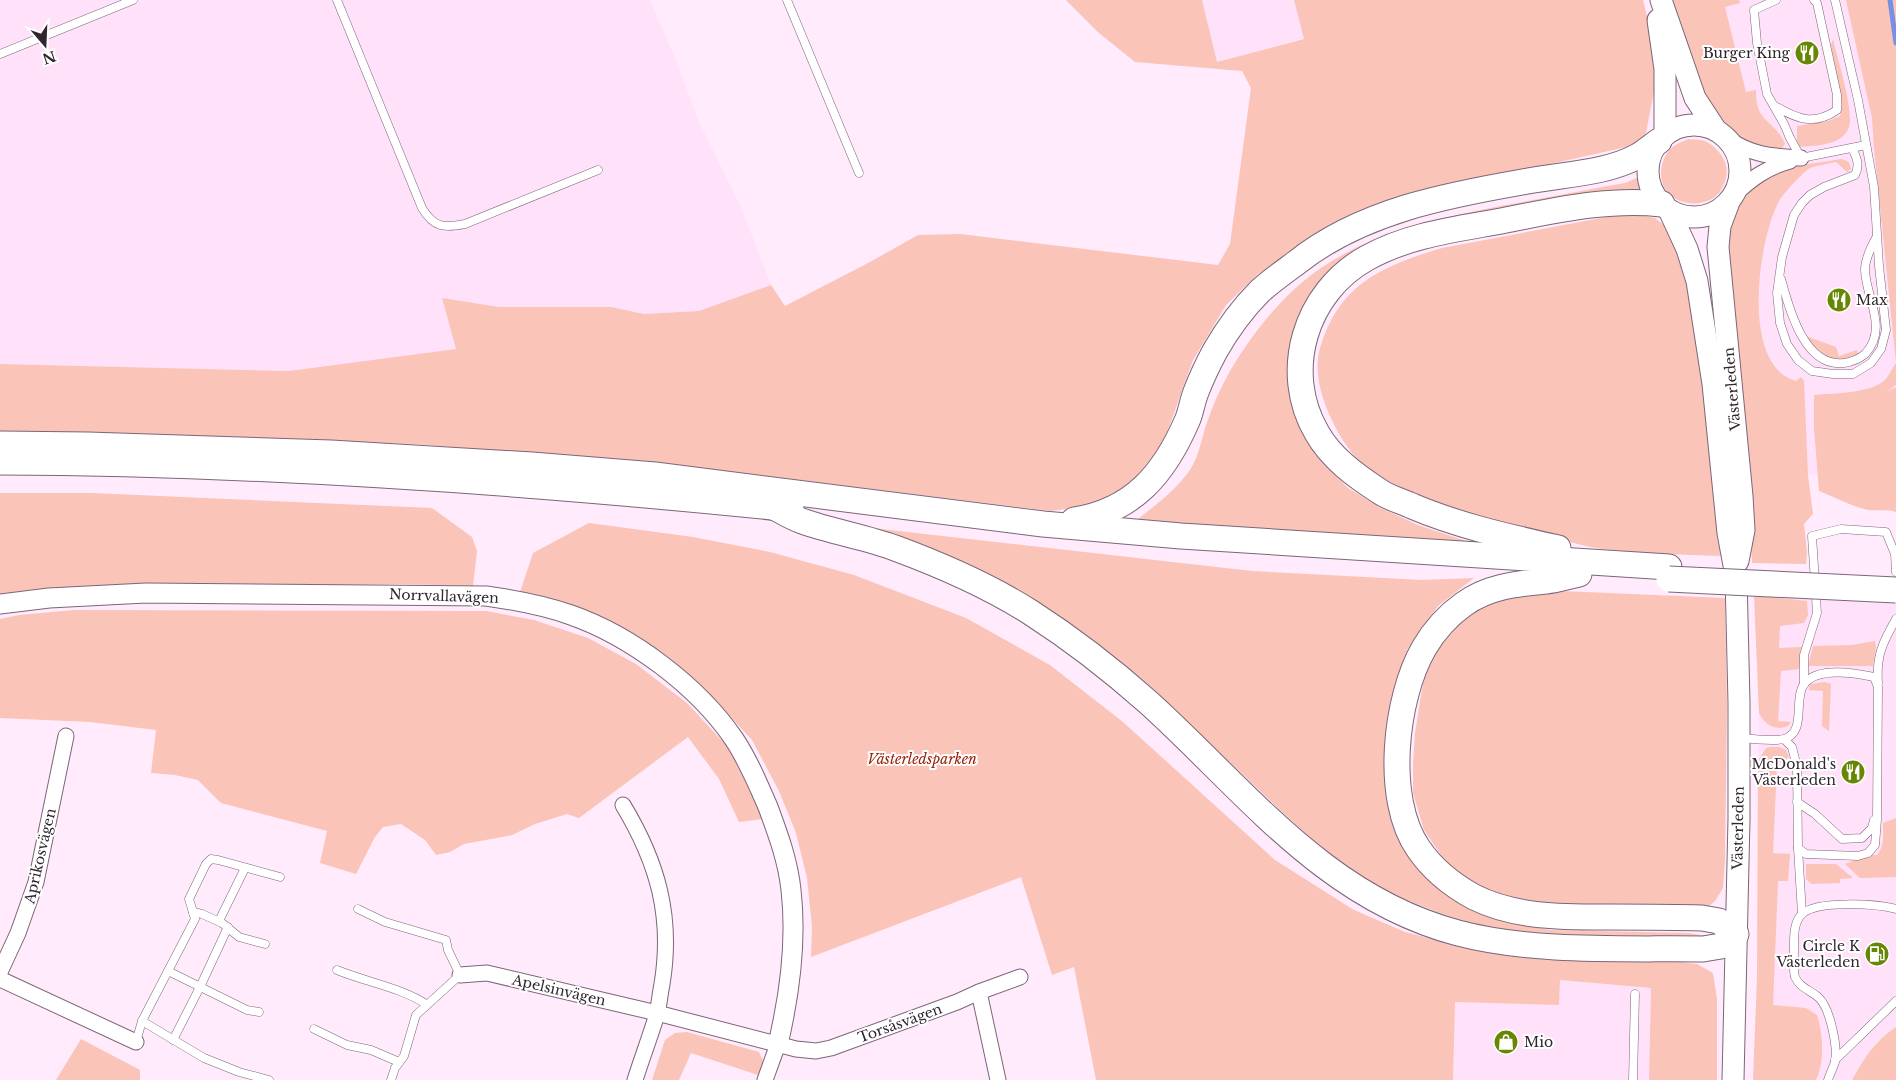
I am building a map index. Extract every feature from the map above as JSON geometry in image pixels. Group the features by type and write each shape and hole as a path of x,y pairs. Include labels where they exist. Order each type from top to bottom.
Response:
{"highway":[{"path":"1044,524 1106,513 1148,485 1170,456 1185,426 1196,392 1216,351 1238,318 1261,291 1298,261 1338,235 1394,211 1438,199 1610,167 1638,156 1662,138"},
{"path":"1586,568 1561,549 1502,535 1437,516 1382,493 1362,480 1341,463 1317,434 1306,410 1301,390 1299,373 1300,351 1308,323 1321,299 1336,282 1365,259 1394,244 1435,234 1597,204 1647,202 1665,207"},
{"path":"0,444 88,444 313,452 532,465 655,475 1044,524 1586,568"},
{"path":"0,462 257,468 414,476 574,488 1173,548 1586,568 1896,590"},
{"path":"774,507 802,521 895,548 989,590 1028,611 1087,652 1149,703 1274,825 1318,863 1377,901 1420,921 1459,933 1508,942 1573,947 1703,949 1721,946 1736,934 1719,921 1702,918 1563,917 1532,914 1497,906 1475,897 1454,885 1435,869 1417,847 1407,824 1400,802 1396,777 1398,740 1406,696 1415,667 1423,649 1434,632 1454,612 1483,592 1525,582 1548,581 1586,568"},
{"path":"1669,573 1896,573"}],"main road":[{"path":"1655,0 1664,69 1662,138"},
{"path":"1660,0 1695,98 1721,134 1734,148 1740,163 1740,180 1731,199 1715,212 1701,217 1685,216 1665,207 1652,190 1648,169 1652,151 1662,138 1673,130 1691,125 1700,125 1721,134"},
{"name":"Västerleden","path":"1731,199 1720,226 1718,247 1744,530 1736,576"},
{"name":"Västerleden","path":"1665,207 1687,249 1697,281 1713,384 1728,533 1736,576 1739,819 1733,1080"}],"street":[{"path":"1721,134 1742,148 1766,156 1801,158"},
{"path":"1731,199 1750,180 1766,169 1801,158"},
{"name":"Norrvallavägen","path":"0,604 78,596 146,593 486,596 538,605 572,616 607,631 642,652 676,677 708,707 734,739 762,793 779,836 787,865 793,915 792,971 778,1044"},
{"name":"Aprikosvägen","path":"0,972 18,932 36,882 66,736"},
{"path":"623,805 635,824 645,846 661,893 665,915 666,957 657,1013 634,1080"},
{"name":"Apelsinvägen","path":"460,975 487,973 778,1044"},
{"name":"Torsåsvägen","path":"778,1044 816,1051 831,1048 1020,977"},
{"path":"0,978 136,1042"},
{"path":"978,992 998,1080"},
{"path":"765,1080 778,1044"}],"lane":[{"path":"0,54 132,0"},
{"path":"337,0 422,208 431,220 448,228 465,224 598,170"},
{"path":"787,0 859,173"},
{"path":"1776,0 1754,10 1757,43 1767,94 1801,158 1866,145"},
{"path":"1773,105 1792,116 1806,120 1828,117 1837,110 1837,95 1817,3 1814,0"},
{"path":"1835,0 1858,100 1874,187 1886,330 1881,350 1871,363 1853,374 1833,374 1812,371 1798,360 1787,344 1780,322 1777,293 1782,258 1794,214 1810,195 1855,175 1858,168 1857,157 1852,148"},
{"path":"1780,274 1797,327 1806,343 1820,359 1834,364 1853,361 1864,354 1876,335 1876,317 1865,269 1869,251 1877,236"},
{"path":"1739,738 1784,739 1794,731 1799,719 1800,696 1804,685 1804,655 1817,613 1812,536 1841,529 1886,532 1895,554 1896,573"},
{"path":"1798,848 1806,854 1858,856 1868,854 1875,845 1877,812 1877,670 1881,646 1896,619"},
{"path":"1804,685 1812,678 1823,673 1840,673 1874,677 1878,687"},
{"path":"1784,739 1792,747 1797,767 1798,848 1802,914 1796,924 1794,941 1795,977 1805,990 1818,997 1828,1010 1835,1060 1828,1080"},
{"path":"1797,802 1815,814 1842,839 1862,838 1872,828 1877,812"},
{"path":"136,1042 142,1022 195,919 189,899 206,864 211,859 280,877"},
{"path":"219,921 245,868"},
{"path":"1802,914 1818,907 1833,905 1868,905 1896,909"},
{"path":"358,909 385,922 446,940 448,950 460,975 416,1015 404,1056 395,1068 392,1080"},
{"path":"192,912 219,921 239,937 265,944"},
{"path":"172,1040 228,928"},
{"path":"337,970 415,997 426,1004"},
{"path":"168,971 246,1010 259,1012"},
{"path":"1633,1080 1635,994"},
{"path":"1835,1060 1896,1001"},
{"path":"142,1022 152,1026 204,1058 239,1072 269,1080"},
{"path":"314,1029 348,1045 371,1050 399,1062"}],"shaded area":[{"path":"0,0 650,0 677,63 699,122 740,205 771,285 699,311 644,314 611,307 499,307 443,299 456,349 289,371 0,364"},
{"path":"1202,0 1294,0 1304,38 1217,62"},
{"path":"1673,0 1856,0 1896,203 1896,472 1748,477 1737,210 1757,180 1755,161 1742,138 1726,124"},
{"path":"1754,595 1896,599 1896,1027 1877,1042 1859,1066 1852,1080 1753,1080 1757,979 1759,713"},
{"path":"1560,980 1651,988 1649,1080 1453,1080 1455,1002 1559,1005"}],"green space":[{"path":"1066,0 1202,0 1217,62 1304,39 1294,0 1643,0 1659,66 1644,143 1436,190 1362,212 1258,274 1226,305 1193,360 1168,430 1154,459 1134,483 1112,499 1080,507 1051,511 668,464 413,444 237,439 0,436 0,364 289,371 456,349 442,298 499,307 611,307 644,314 699,311 771,285 785,306 918,235 960,234 1218,265 1230,244 1251,88 1242,71 1135,62 1099,33"},
{"path":"1673,0 1739,0 1740,3 1725,7 1746,92 1756,90 1757,101 1762,115 1781,136 1785,144 1781,150 1766,149 1746,141 1729,127 1715,109 1693,65"},
{"path":"1846,0 1896,0 1896,363 1872,118"},
{"path":"1833,39 1848,101 1849,127 1842,137 1832,142 1797,147 1797,126 1828,121 1840,116 1842,104 1831,45"},
{"path":"1688,139 1707,142 1721,155 1726,166 1726,178 1720,192 1713,198 1700,203 1687,203 1674,198 1669,194 1662,182 1661,168 1665,156 1674,146"},
{"path":"1842,159 1849,162 1851,169 1847,172 1836,162 1820,165 1810,168 1793,183 1779,201 1771,219 1765,243 1760,271 1760,328 1767,352 1778,371 1796,381 1801,377 1804,381 1808,475 1813,514 1804,524 1807,552 1806,564 1752,563 1748,478 1726,259 1729,232 1736,211 1748,193 1765,178 1792,167"},
{"path":"1639,177 1644,190 1641,192 1449,224 1318,293 1303,431 1315,454 1348,488 1379,507 1418,525 1466,541 1512,552 1138,519 1172,491 1190,470 1220,391 1233,366 1251,339 1293,290 1318,270 1362,245 1433,221 1625,183"},
{"path":"1622,214 1637,214 1655,218 1668,228 1690,275 1722,556 1602,549 1499,525 1404,489 1374,473 1354,455 1332,421 1321,390 1318,373 1318,356 1328,326 1351,293 1366,281 1400,262 1442,248"},
{"path":"1806,336 1836,347 1839,356 1857,350 1858,354 1843,360 1829,357 1816,348"},
{"path":"1896,363 1896,385 1886,392 1896,387 1896,512 1868,510 1819,491 1814,428 1814,395 1851,392 1878,385 1885,380"},
{"path":"0,493 92,493 432,508 472,537 477,551 473,586 403,584 72,589 0,599"},
{"name":"Västerledsparken","path":"589,523 693,537 770,552 854,575 966,618 1050,665 1123,722 1275,860 1354,910 1405,932 1462,947 1516,956 1671,961 1697,964 1713,973 1717,999 1717,1080 1649,1080 1651,988 1560,980 1559,1005 1455,1002 1453,1080 1096,1080 1074,967 1052,975 1021,877 811,957 812,927 807,878 796,833 779,791 752,740 701,685 640,637 587,611 520,592 533,553"},
{"path":"854,526 1252,571 1422,580 1474,578 1438,606 1407,650 1390,738 1389,780 1451,898 1478,913 1507,923 1551,930 1688,933 1713,937 1549,937 1478,926 1379,889 1328,854 1151,687 1102,648"},
{"path":"1538,590 1725,598 1727,704 1725,860 1723,888 1715,901 1707,908 1528,904 1480,888 1447,864 1424,830 1413,793 1413,764 1415,733 1421,695 1425,674 1433,657 1455,625 1488,602"},
{"path":"1754,595 1807,601 1808,615 1804,623 1780,626 1779,648 1802,647 1799,669 1781,671 1778,721 1791,722 1788,726 1779,728 1771,726 1764,721 1759,713"},
{"path":"74,610 486,611 534,620 588,638 636,664 687,703 725,744 746,779 763,819 739,822 719,779 688,737 579,818 567,814 535,824 512,835 464,844 450,852 436,855 425,840 401,824 383,827 375,837 356,874 320,863 327,831 221,803 198,780 175,775 151,773 156,730 90,722 0,718 0,619 19,615"},
{"path":"1875,641 1873,666 1808,666 1813,646 1852,645"},
{"path":"1825,682 1831,684 1829,731 1822,726 1823,691 1809,690 1810,684"},
{"path":"1779,747 1786,750 1789,757 1777,764 1773,853 1790,854 1788,881 1778,881 1773,1005 1806,1008 1817,1015 1821,1031 1822,1057 1816,1080 1753,1080 1757,979 1758,761 1766,748"},
{"path":"1896,818 1896,877 1860,878 1845,864 1869,855 1877,855 1882,844 1883,823"},
{"path":"1806,864 1836,864 1853,878 1840,879 1840,883 1812,884 1806,879"},
{"path":"1896,1027 1896,1080 1852,1080 1871,1050"},
{"path":"687,1032 759,1052 764,1063 758,1075 691,1053 679,1080 652,1080 665,1040 675,1033"},
{"path":"81,1039 140,1070 140,1080 56,1080"}],"waterway":[{"path":"1890,0 1896,43"}],"place":[{"name":"Burger King","path":"1807,53"},
{"name":"Max","path":"1839,300"},
{"name":"McDonald's Västerleden","path":"1853,772"},
{"name":"Circle K Västerleden","path":"1877,954"},
{"name":"Mio","path":"1506,1042"}]}
